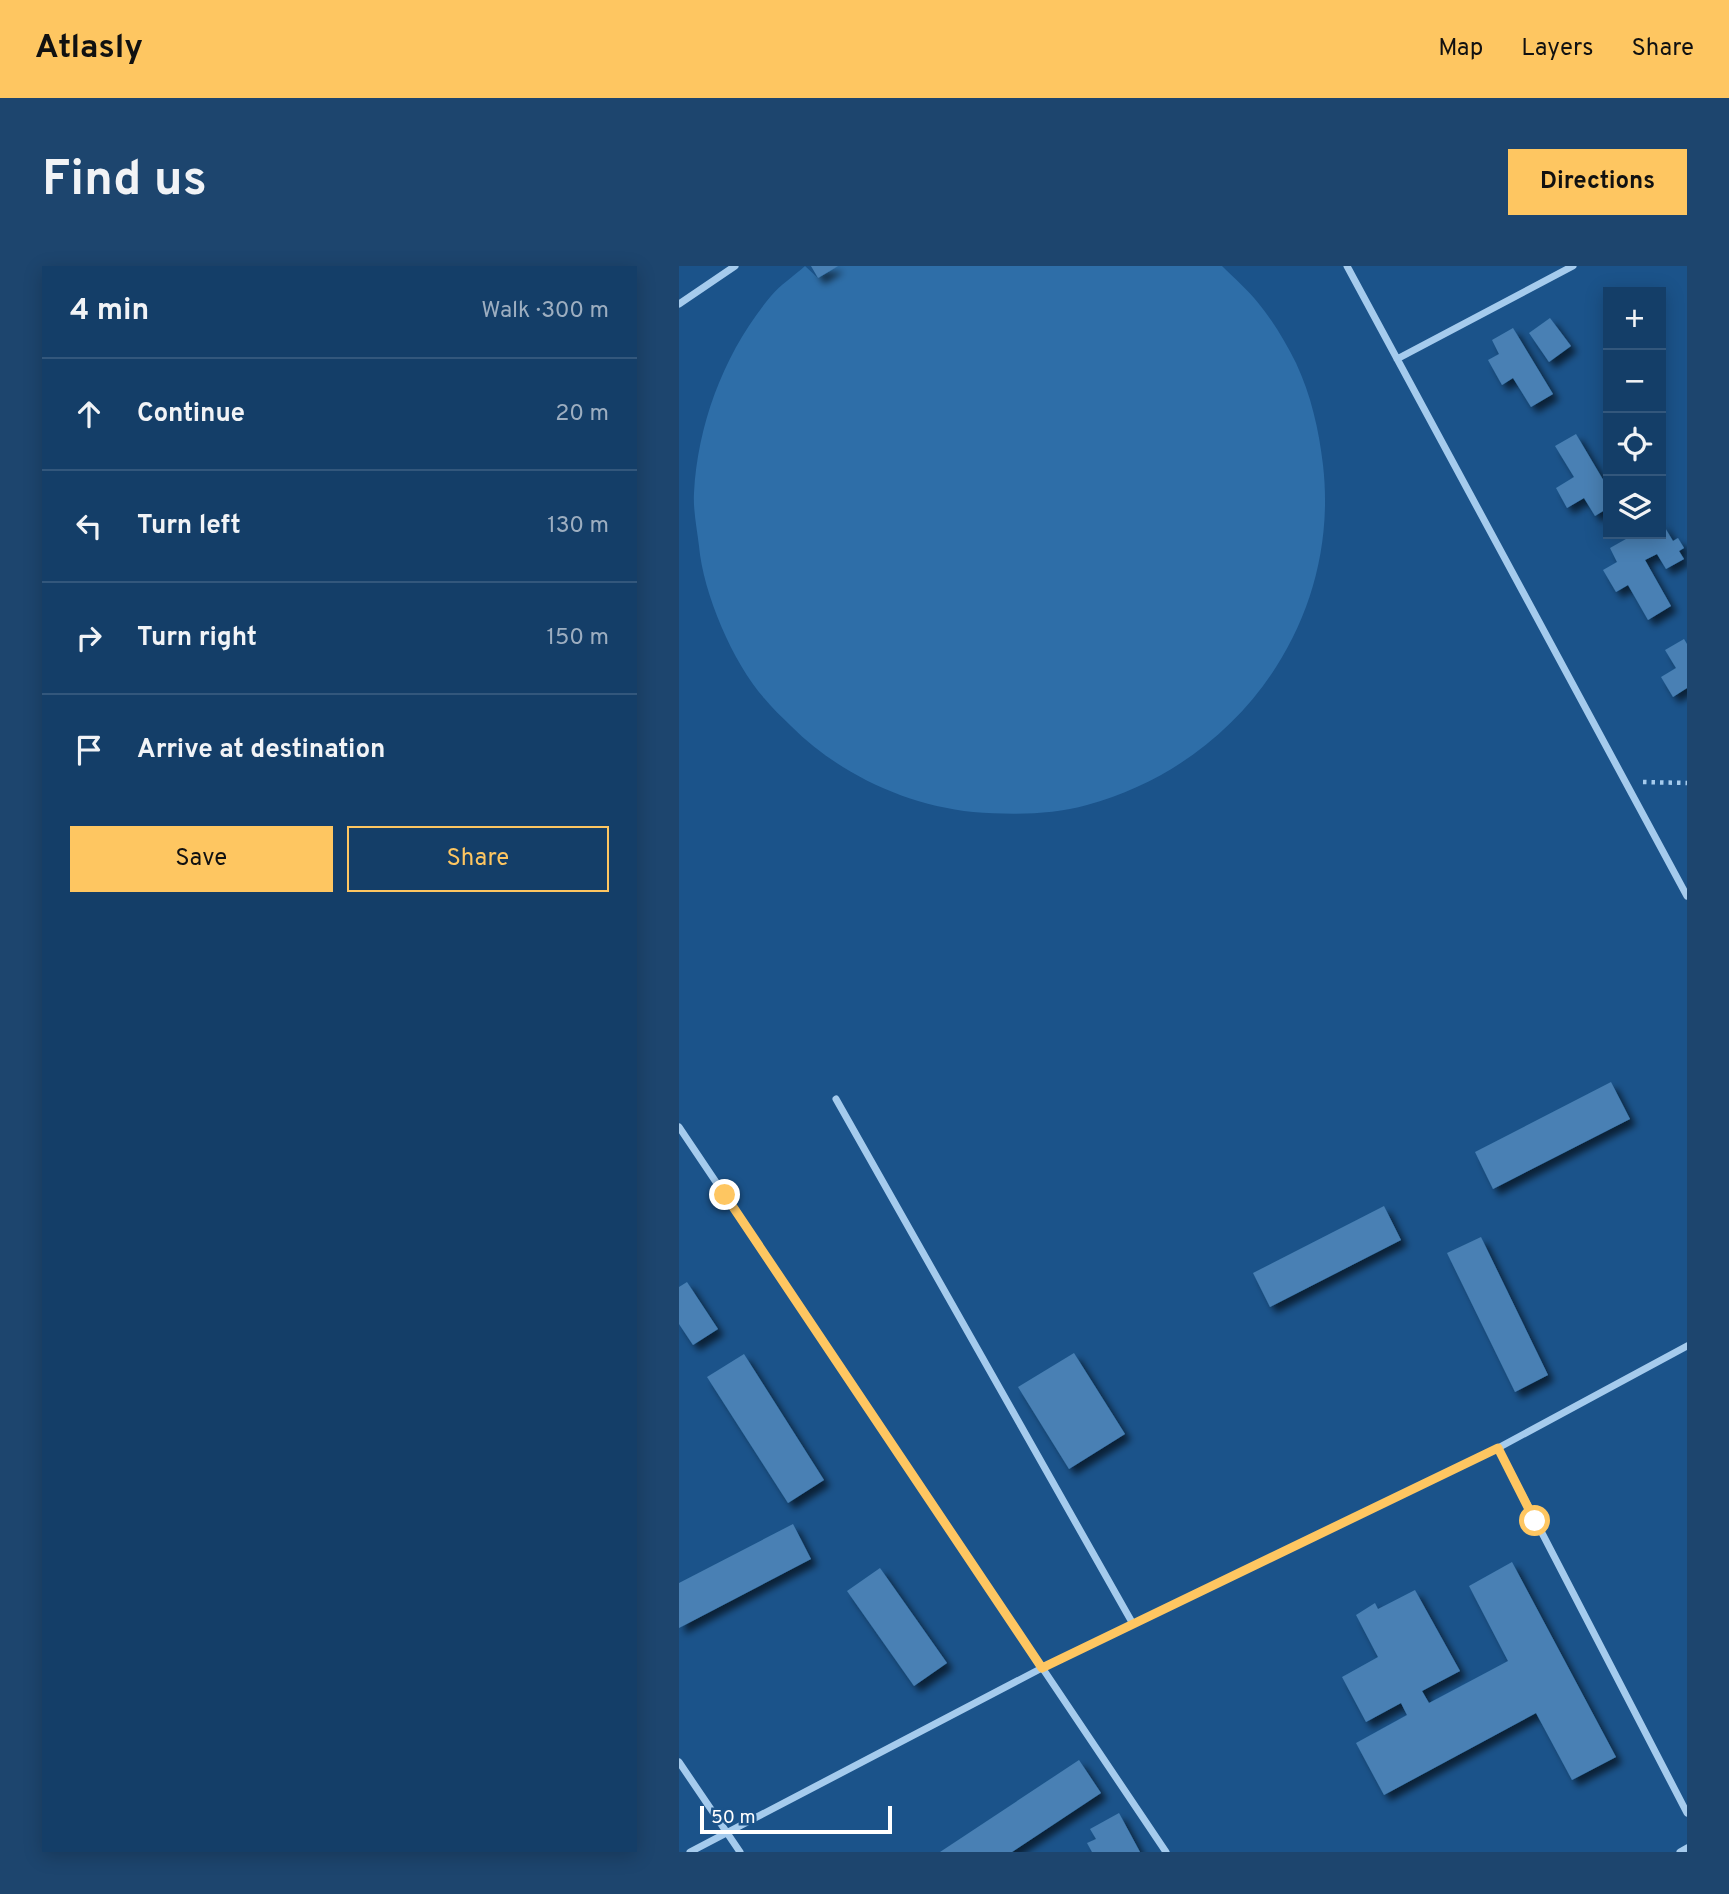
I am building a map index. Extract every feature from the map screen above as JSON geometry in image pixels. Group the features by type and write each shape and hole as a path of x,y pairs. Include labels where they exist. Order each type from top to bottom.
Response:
{"street":[{"path":"679,304 735,266"},
{"path":"1347,266 1687,896"},
{"path":"1397,359 1573,266"},
{"path":"836,1099 1133,1624"},
{"path":"679,1127 1166,1852"},
{"path":"690,1852 1042,1668 1498,1448 1687,1346"},
{"path":"1498,1448 1687,1813"},
{"path":"679,1762 740,1852"},
{"path":"1680,1852 1687,1849"}],"path":[{"path":"1625,781 1687,783"}],"shaded area":[{"path":"805,266 818,278 835,266 1222,266 1250,294 1288,348 1310,400 1323,465 1324,523 1315,579 1296,631 1268,678 1233,721 1190,757 1141,785 1073,808 1002,814 948,808 923,802 875,784 830,759 770,705 741,666 713,606 702,565 694,493 701,440 727,364 740,340 771,296"}],"building":[{"path":"811,266 838,266 818,278"},
{"path":"1550,318 1571,346 1549,362 1529,333"},
{"path":"1513,328 1553,394 1531,407 1513,378 1502,385 1488,360 1499,354 1492,340"},
{"path":"1576,434 1603,480 1603,511 1595,516 1584,498 1567,508 1556,488 1574,477 1555,446"},
{"path":"1666,529 1673,541 1678,538 1684,548 1679,551 1684,559 1666,569 1657,554 1645,560 1671,606 1648,620 1628,585 1616,592 1603,570 1617,562 1610,548 1626,539 1666,539"},
{"path":"1684,639 1687,644 1687,688 1673,697 1661,677 1676,668 1665,650"},
{"path":"1611,1082 1630,1119 1493,1189 1475,1152"},
{"path":"1384,1206 1401,1240 1270,1307 1253,1273"},
{"path":"1481,1237 1548,1375 1515,1392 1447,1253"},
{"path":"687,1282 718,1329 693,1345 679,1324 679,1287"},
{"path":"1074,1353 1125,1434 1069,1469 1018,1387"},
{"path":"744,1354 824,1480 788,1503 707,1377"},
{"path":"793,1524 811,1559 679,1628 679,1583"},
{"path":"1512,1562 1616,1757 1572,1780 1536,1713 1384,1795 1356,1743 1407,1715 1401,1703 1366,1722 1342,1677 1378,1657 1356,1615 1375,1603 1378,1609 1415,1590 1460,1671 1422,1691 1429,1703 1508,1661 1469,1586"},
{"path":"880,1568 947,1663 914,1686 847,1591"},
{"path":"1079,1760 1101,1793 1012,1852 940,1852"},
{"path":"1119,1813 1140,1852 1092,1852 1087,1843 1096,1839 1090,1829"}],"route":[{"path":"725,1195 1042,1668 1498,1448 1535,1521"}]}
